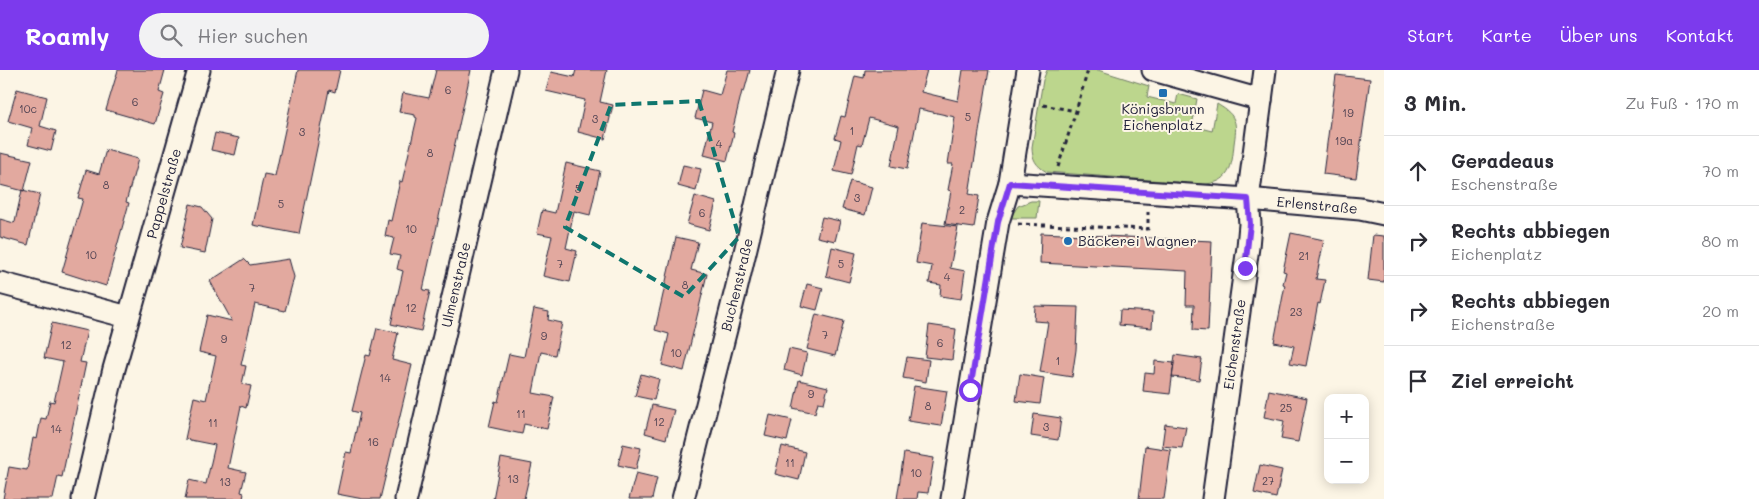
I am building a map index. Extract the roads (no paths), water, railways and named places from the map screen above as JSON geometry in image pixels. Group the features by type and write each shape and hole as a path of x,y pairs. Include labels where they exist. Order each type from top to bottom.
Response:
{"street":[{"name":"Pappelstraße","path":"83,499 128,317 199,70"},
{"name":"Ulmenstraße","path":"406,499 506,70"},
{"name":"Buchenstraße","path":"683,499 737,286 788,70"},
{"path":"952,499 998,222 1010,183 1028,70"},
{"path":"1152,70 1261,100"},
{"name":"Eichenstraße","path":"1213,499 1248,247 1250,224 1248,199 1265,70"},
{"name":"Erlenstraße","path":"1010,183 1248,199 1360,209 1384,214"},
{"path":"0,283 128,317"}],"place":[{"name":"Königsbrunn Eichenplatz","path":"1163,93"},
{"name":"Bäckerei Wagner","path":"1068,241"}]}
